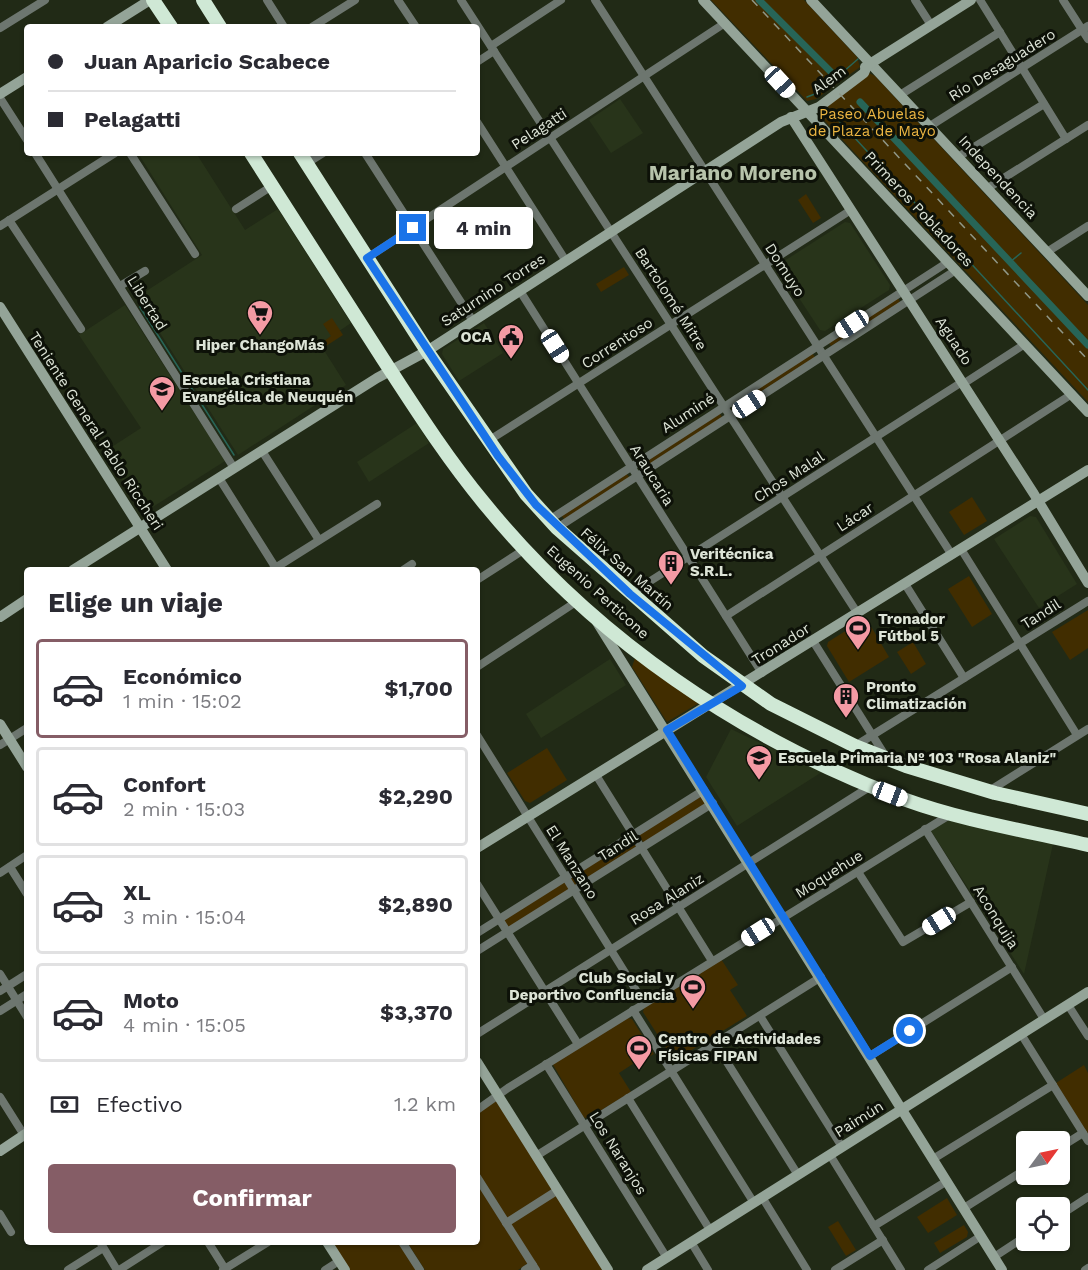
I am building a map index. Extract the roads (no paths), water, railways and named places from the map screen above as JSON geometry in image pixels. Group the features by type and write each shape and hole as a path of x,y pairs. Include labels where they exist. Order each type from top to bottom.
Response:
{"highway":[{"path":"152,0 169,24"},
{"path":"203,0 218,24"},
{"name":"Eugenio Perticone","path":"253,156 390,370 455,466 525,549 591,611 642,654 710,704 775,742 871,786 951,813 1088,845"},
{"name":"Félix San Martín","path":"304,158 427,351 517,482 553,524 630,594 742,686 789,713 855,746 887,759 988,791 1088,814"}],"street":[{"path":"0,27 45,0"},
{"path":"112,24 152,0"},
{"path":"267,0 282,24"},
{"path":"317,24 355,0"},
{"path":"398,0 414,24"},
{"name":"Bartolomé Mitre","path":"462,0 478,24"},
{"path":"480,59 561,0"},
{"name":"Domuyo","path":"595,0 914,495 1020,643 1077,735"},
{"name":"Primeros Pobladores","path":"703,0 1088,411"},
{"name":"Independencia","path":"811,0 869,65 930,126 1088,296"},
{"path":"915,0 931,25"},
{"name":"Alem","path":"807,111 869,65 972,0"},
{"path":"980,0 1066,139"},
{"path":"1063,0 1085,28 1088,39"},
{"name":"Pelagatti","path":"367,258 725,23"},
{"name":"Bartolomé Mitre","path":"480,28 858,614"},
{"name":"Río Desaguadero","path":"930,126 1085,28"},
{"path":"900,95 1000,32"},
{"path":"24,79 0,96 24,135"},
{"path":"958,157 1044,104"},
{"name":"Saturnino Torres","path":"78,567 390,370 427,351 791,117 807,111"},
{"name":"Aguado","path":"791,117 999,440 1088,583"},
{"path":"987,188 1088,125"},
{"path":"480,127 566,261"},
{"name":"Libertad","path":"37,156 234,468"},
{"path":"0,226 110,156"},
{"path":"132,156 195,254"},
{"path":"367,156 473,321"},
{"path":"236,209 272,186"},
{"name":"Correntoso","path":"488,441 851,210"},
{"path":"9,220 81,329"},
{"path":"1047,252 1088,226"},
{"path":"906,296 952,266"},
{"path":"120,286 145,272"},
{"name":"Araucaria","path":"520,291 762,673"},
{"name":"Aluminé","path":"553,524 631,466 818,346 906,296"},
{"name":"Aluminé","path":"553,524 637,476 824,356 906,296"},
{"name":"Teniente General Pablo Riccheri","path":"0,307 165,567"},
{"name":"Chos Malal","path":"630,594 1025,344"},
{"name":"Lácar","path":"726,616 1072,394"},
{"path":"262,451 318,540"},
{"name":"Tronador","path":"480,846 1088,470"},
{"path":"219,478 274,567"},
{"path":"278,567 377,504"},
{"path":"480,578 525,549"},
{"path":"408,567 412,564"},
{"path":"906,584 964,678"},
{"path":"480,666 579,600"},
{"path":"0,616 24,601"},
{"name":"Tandil","path":"855,746 1088,601"},
{"path":"591,611 784,917 1002,1270"},
{"path":"813,641 887,759"},
{"path":"626,668 630,658 642,654"},
{"path":"0,724 5,742 24,764"},
{"path":"988,791 1088,729"},
{"path":"5,742 24,730"},
{"name":"El Manzano","path":"480,740 644,1003"},
{"path":"596,775 712,960"},
{"name":"Rosa Alaniz","path":"480,1032 871,786"},
{"name":"Tandil","path":"480,931 704,790"},
{"name":"Tandil","path":"480,949 712,803"},
{"name":"Moquehue","path":"480,1108 712,960 951,813"},
{"name":"Aconquija","path":"925,829 1044,1020"},
{"path":"0,873 24,857"},
{"path":"9,867 24,890"},
{"path":"858,872 903,942 971,902"},
{"path":"480,889 578,1044"},
{"path":"870,1056 1012,967"},
{"path":"0,974 24,1012"},
{"path":"0,991 24,976"},
{"path":"536,1156 821,977"},
{"name":"Paimún","path":"647,1270 1088,992"},
{"path":"0,1011 24,996"},
{"path":"1068,1005 1088,1036"},
{"path":"633,1010 807,1270"},
{"path":"760,1016 842,1147"},
{"path":"1021,1034 1088,1141"},
{"path":"716,1043 798,1175"},
{"name":"Los Naranjos","path":"546,1064 667,1257"},
{"path":"480,1067 608,1270"},
{"path":"933,1159 1053,1085"},
{"path":"0,1097 24,1131"},
{"path":"628,1098 710,1230"},
{"path":"1070,1141 1083,1133"},
{"path":"0,1151 24,1135"},
{"path":"830,1155 901,1270"},
{"path":"964,1208 1016,1175"},
{"path":"874,1226 947,1181"},
{"path":"480,1184 534,1268 525,1270"},
{"path":"506,1223 558,1190"},
{"path":"1070,1209 1088,1197"},
{"path":"0,1214 11,1232"},
{"path":"928,1270 981,1236"},
{"path":"835,1270 883,1240"},
{"path":"691,1242 708,1270"},
{"path":"994,1257 1016,1243"},
{"path":"68,1270 101,1245 118,1270 158,1245"},
{"path":"210,1245 224,1269 262,1245"},
{"path":"325,1270 342,1266 329,1245"},
{"path":"404,1245 420,1270"}],"waterway":[{"path":"759,0 837,78"},
{"path":"807,97 820,92 858,59"},
{"path":"860,102 1088,345"},
{"path":"828,109 1088,390"},
{"path":"1010,262 1021,253"},
{"path":"140,307 234,455"}],"railway":[{"path":"752,0 1088,360"}],"place":[{"name":"Hiper ChangoMás","path":"260,336"},
{"name":"OCA","path":"511,360"},
{"name":"Escuela Cristiana Evangélica de Neuquén","path":"162,412"},
{"name":"Veritécnica S.R.L.","path":"671,586"},
{"name":"Tronador Fútbol 5","path":"858,651"},
{"name":"Pronto Climatización","path":"846,719"},
{"name":"Escuela Primaria Nº 103 \"Rosa Alaniz\"","path":"759,781"},
{"name":"Club Social y Deportivo Confluencia","path":"693,1010"},
{"name":"Centro de Actividades Físicas FIPAN","path":"639,1071"}],"district":[{"name":"Mariano Moreno","path":"733,173"}],"park label":[{"name":"Paseo Abuelas de Plaza de Mayo","path":"872,122"}]}
